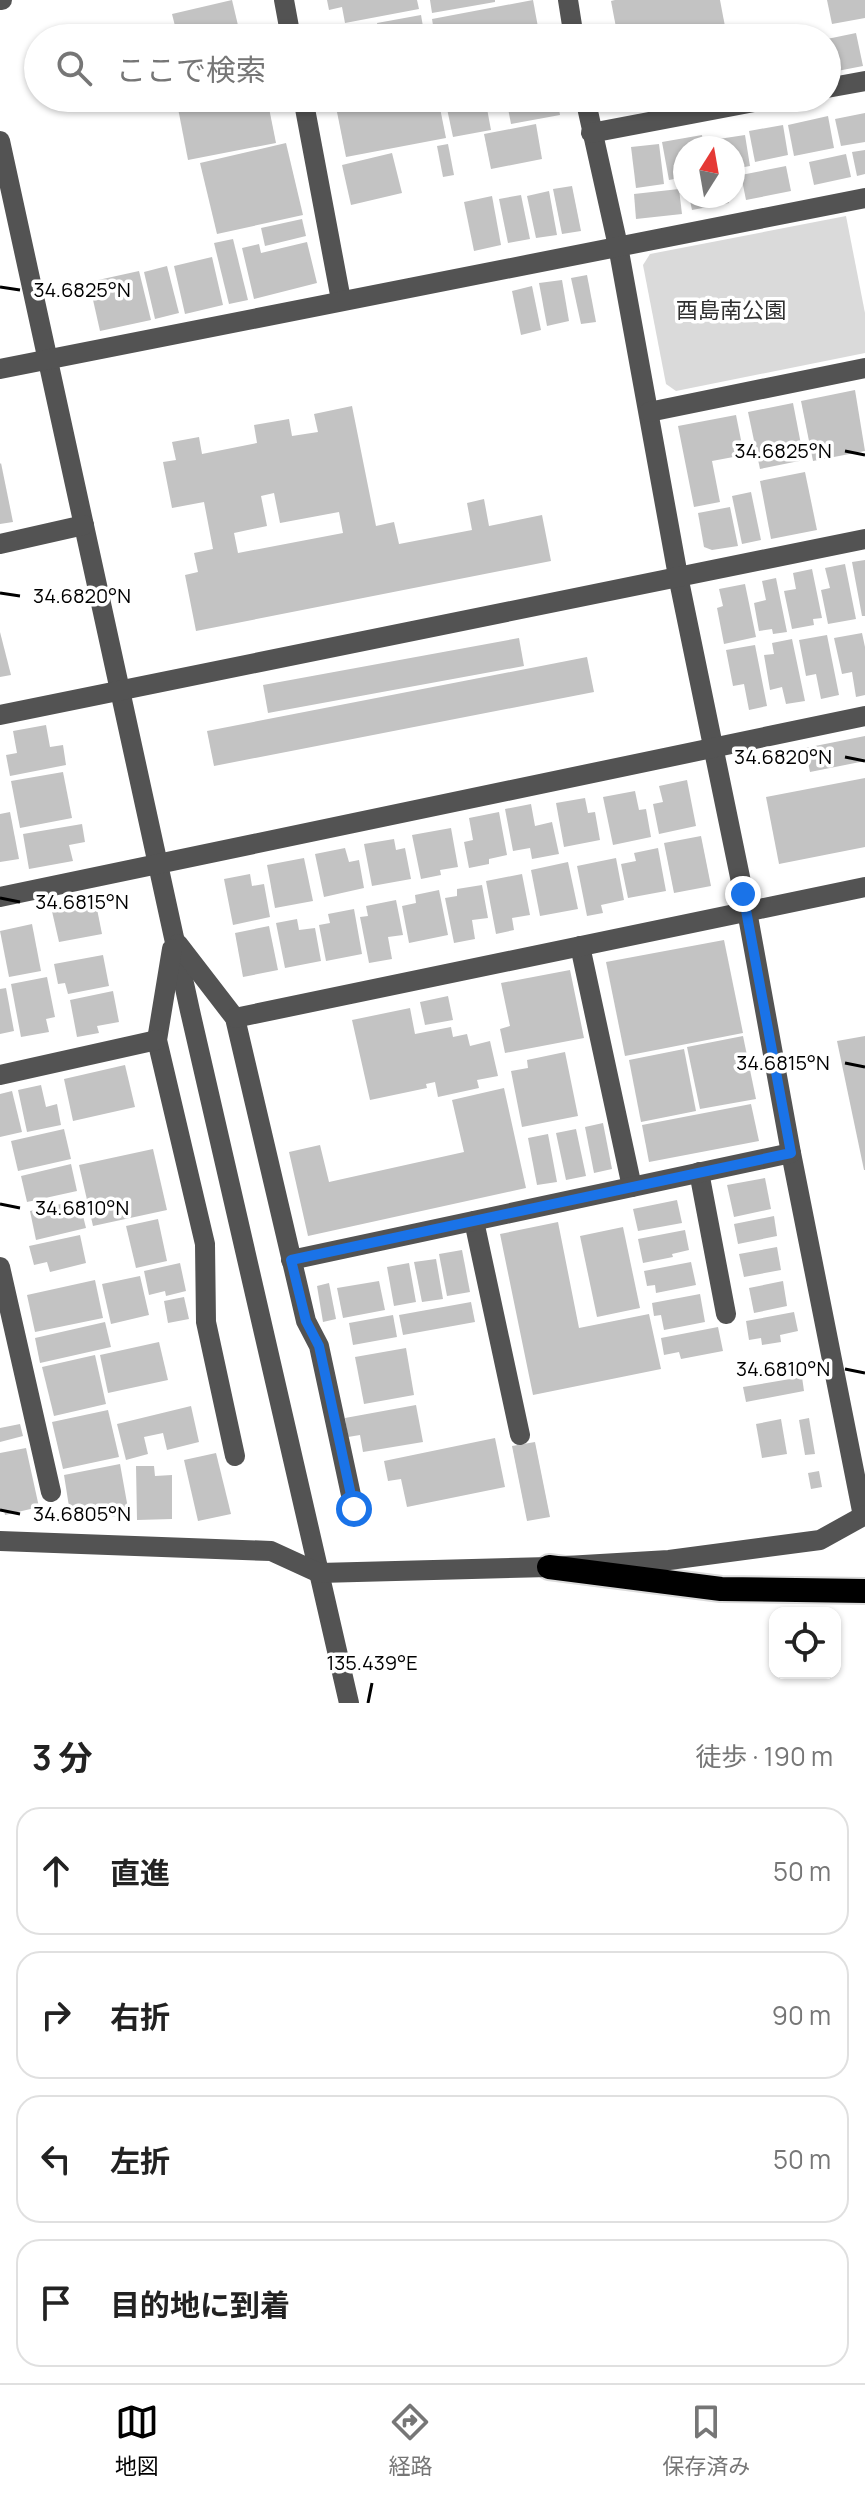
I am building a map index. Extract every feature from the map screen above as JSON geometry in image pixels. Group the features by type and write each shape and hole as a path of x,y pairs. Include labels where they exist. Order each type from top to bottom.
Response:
{"highway":[{"path":"549,1567 721,1589 865,1591"}],"street":[{"path":"284,0 288,24"},
{"path":"568,0 572,24"},
{"path":"841,85 865,81"},
{"path":"306,112 341,300"},
{"path":"0,1541 271,1551 319,1573 549,1567 669,1560 820,1540 864,1516 791,1153 747,911 678,576 618,246 587,112"},
{"path":"591,133 701,112"},
{"path":"0,141 157,862 349,1703"},
{"path":"0,369 865,198"},
{"path":"649,412 865,368"},
{"path":"0,544 84,525"},
{"path":"0,715 865,539"},
{"path":"0,897 865,716"},
{"path":"235,1018 865,887"},
{"path":"174,938 235,1018 306,1321 319,1346 354,1509"},
{"path":"174,938 157,1040 205,1244 206,1322 235,1456"},
{"path":"580,946 632,1187"},
{"path":"0,1075 157,1040"},
{"path":"291,1260 791,1153"},
{"path":"699,1172 726,1314"},
{"path":"474,1221 520,1435"},
{"path":"0,1267 51,1492"}],"green space":[{"name":"酉島南公園","path":"846,216 865,313 865,353 676,391 666,384 643,265 650,254"}],"building":[{"path":"232,0 238,24 174,24 172,14"},
{"path":"327,0 417,0 419,9 345,23 342,7 329,10"},
{"path":"430,0 495,0 495,2 432,13"},
{"path":"533,0 537,24 433,24 432,19"},
{"path":"720,0 725,24 615,24 611,1"},
{"path":"827,0 865,0 865,18 832,24"},
{"path":"421,15 423,24 377,24"},
{"path":"856,33 863,66 841,70 841,36"},
{"path":"179,112 270,112 276,143 188,160"},
{"path":"337,112 441,112 446,138 346,157"},
{"path":"448,112 488,112 491,130 453,137"},
{"path":"509,112 559,112 560,115 511,124"},
{"path":"865,113 865,142 841,146 835,119"},
{"path":"828,116 834,148 794,156 788,125"},
{"path":"536,124 542,159 491,169 484,134"},
{"path":"783,125 788,155 755,162 749,131"},
{"path":"745,135 750,166 745,167 745,136 738,136"},
{"path":"673,140 673,179 669,180 662,142"},
{"path":"286,143 303,215 217,234 200,163"},
{"path":"448,144 454,175 443,177 437,146"},
{"path":"659,144 664,184 636,188 631,147"},
{"path":"865,150 865,174 857,176 852,152"},
{"path":"392,153 402,193 351,205 342,165"},
{"path":"846,154 851,177 814,185 809,162"},
{"path":"786,166 791,191 746,200 745,174"},
{"path":"572,186 581,231 562,234 553,189"},
{"path":"673,190 673,208 681,208 682,214 636,219 634,194"},
{"path":"549,191 557,235 536,238 527,196"},
{"path":"521,195 530,239 508,243 499,199"},
{"path":"492,196 501,245 474,251 464,202"},
{"path":"302,219 306,236 265,246 261,228"},
{"path":"233,239 248,300 229,304 214,243"},
{"path":"307,242 317,283 254,299 242,248 259,244 261,253"},
{"path":"212,257 223,305 185,314 174,266"},
{"path":"167,266 179,313 155,319 144,272"},
{"path":"139,271 151,320 100,331 89,282"},
{"path":"587,275 596,322 581,324 571,278"},
{"path":"562,280 569,321 547,326 539,283"},
{"path":"532,286 541,330 521,335 512,291"},
{"path":"855,390 865,451 813,461 801,401"},
{"path":"793,403 804,460 760,469 748,412"},
{"path":"352,406 376,526 394,522 399,544 472,530 467,503 484,499 489,526 542,515 551,561 196,631 185,575 198,572 194,553 213,549 204,502 172,508 163,462 176,460 172,442 199,437 202,454 257,443 254,425 289,419 292,436 318,432 314,414","holes":["274,493 280,523 339,512 343,533 238,553 234,533 267,526 261,496"]},
{"path":"736,415 744,455 712,461 720,502 694,507 678,426"},
{"path":"0,464 13,522 0,524"},
{"path":"805,472 817,530 771,539 760,481"},
{"path":"751,492 761,540 742,544 732,496"},
{"path":"730,507 738,546 712,550 704,547 698,513"},
{"path":"865,560 865,616 862,616 852,562"},
{"path":"845,564 856,619 828,624 821,590 830,588 825,568"},
{"path":"812,569 822,618 813,619 814,625 792,629 784,591 796,589 793,573"},
{"path":"776,578 787,632 773,634 772,629 759,631 754,603 766,600 762,581"},
{"path":"745,584 756,637 724,644 717,608 723,606 719,589"},
{"path":"0,632 11,675 0,677"},
{"path":"862,633 865,695 856,697 852,672 842,674 834,638"},
{"path":"827,635 839,695 821,699 816,674 806,676 799,640"},
{"path":"519,638 524,666 268,713 263,685"},
{"path":"792,639 805,701 786,704 782,687 770,690 764,655 774,654 772,643"},
{"path":"755,645 767,706 749,710 744,684 733,686 726,650"},
{"path":"587,657 594,692 214,766 207,731"},
{"path":"46,725 50,747 63,745 66,765 10,776 6,755 17,753 13,731"},
{"path":"865,736 865,761 810,772 805,748"},
{"path":"63,772 72,818 20,828 11,781"},
{"path":"865,778 865,847 779,864 766,797"},
{"path":"687,780 696,826 659,834 653,804 663,802 659,786"},
{"path":"635,791 639,810 646,809 651,837 613,845 603,797"},
{"path":"585,798 588,813 595,812 600,840 564,847 556,803"},
{"path":"531,804 535,826 552,822 559,854 532,859 530,848 513,851 505,809"},
{"path":"10,812 19,859 0,862 0,814"},
{"path":"499,812 507,855 489,859 489,864 469,868 464,842 473,840 469,818"},
{"path":"82,824 85,842 69,845 73,861 29,869 23,834"},
{"path":"451,828 458,867 440,870 441,875 421,879 412,835"},
{"path":"701,836 711,886 674,893 664,843"},
{"path":"394,839 396,850 405,848 411,879 372,886 364,844"},
{"path":"345,848 349,862 359,860 364,888 324,897 315,854"},
{"path":"658,848 666,891 628,898 621,864 636,861 634,853"},
{"path":"304,858 313,901 275,908 267,865"},
{"path":"616,858 624,900 601,905 603,913 587,916 577,866"},
{"path":"568,862 578,909 540,916 531,870"},
{"path":"250,874 252,886 264,884 270,917 233,925 224,879"},
{"path":"522,874 530,915 512,918 514,930 496,934 486,881"},
{"path":"482,885 488,918 472,920 475,939 454,943 445,898 457,896 457,889"},
{"path":"439,890 448,935 409,943 402,906 416,903 415,895"},
{"path":"95,899 102,934 59,942 51,907"},
{"path":"396,900 403,935 388,937 392,959 369,963 360,917 368,916 366,906"},
{"path":"354,909 362,954 326,961 319,925 330,923 328,914"},
{"path":"297,919 299,930 315,928 321,961 285,968 276,923"},
{"path":"32,924 41,971 9,977 0,931"},
{"path":"269,926 278,970 243,977 235,933"},
{"path":"724,940 743,1033 625,1056 606,962"},
{"path":"103,955 109,986 68,994 65,983 58,984 54,964"},
{"path":"570,970 584,1038 505,1053 500,1029 510,1026 501,983"},
{"path":"47,977 55,1017 46,1019 49,1032 21,1037 11,984"},
{"path":"6,988 14,1031 0,1034 0,989"},
{"path":"113,991 119,1022 97,1026 99,1033 77,1037 70,1000"},
{"path":"448,996 453,1020 425,1025 420,1002"},
{"path":"410,1008 415,1034 451,1027 453,1037 467,1034 470,1046 490,1041 498,1076 477,1080 479,1088 438,1097 435,1082 426,1084 427,1088 370,1100 352,1020"},
{"path":"743,1036 756,1099 700,1109 687,1047"},
{"path":"865,1036 865,1170 864,1170 837,1041"},
{"path":"684,1049 696,1111 641,1122 629,1060"},
{"path":"565,1052 578,1116 522,1127 511,1071 528,1068 527,1060"},
{"path":"125,1065 135,1107 73,1121 64,1079"},
{"path":"41,1085 46,1107 57,1104 61,1125 27,1132 18,1090"},
{"path":"504,1088 526,1188 308,1236 289,1152 320,1145 329,1182 464,1152 452,1100"},
{"path":"12,1091 22,1132 0,1137 0,1094"},
{"path":"751,1104 759,1141 649,1162 642,1125"},
{"path":"603,1123 612,1169 594,1173 585,1127"},
{"path":"64,1129 71,1159 18,1171 11,1141"},
{"path":"576,1129 586,1176 566,1180 556,1133"},
{"path":"548,1134 557,1182 537,1185 528,1138"},
{"path":"153,1149 167,1210 93,1226 79,1165"},
{"path":"71,1164 77,1191 27,1202 21,1176"},
{"path":"765,1178 771,1209 734,1217 727,1185"},
{"path":"79,1200 86,1228 36,1240 30,1211"},
{"path":"677,1200 682,1223 638,1231 633,1209"},
{"path":"774,1216 777,1236 738,1244 734,1224"},
{"path":"158,1219 167,1261 136,1268 126,1226"},
{"path":"558,1222 579,1328 649,1314 661,1369 533,1395 500,1234"},
{"path":"623,1227 640,1308 597,1317 580,1236"},
{"path":"685,1230 689,1250 643,1263 638,1239"},
{"path":"80,1235 86,1263 50,1272 47,1262 34,1265 29,1246"},
{"path":"777,1247 781,1270 744,1277 739,1254"},
{"path":"462,1250 470,1292 447,1296 439,1254"},
{"path":"436,1259 443,1299 422,1302 414,1262"},
{"path":"691,1262 696,1285 656,1293 655,1285 647,1286 644,1271"},
{"path":"180,1263 186,1291 166,1296 165,1291 149,1295 144,1271"},
{"path":"409,1263 416,1302 394,1306 387,1267"},
{"path":"140,1276 149,1315 111,1324 102,1284"},
{"path":"95,1280 103,1318 35,1332 27,1295"},
{"path":"379,1281 385,1310 343,1318 337,1288"},
{"path":"783,1281 787,1306 754,1313 749,1288"},
{"path":"329,1283 336,1319 323,1322 317,1286"},
{"path":"700,1294 705,1322 664,1330 661,1315 654,1316 652,1303"},
{"path":"184,1297 189,1319 168,1323 164,1301"},
{"path":"471,1302 475,1322 403,1335 399,1315"},
{"path":"794,1312 798,1331 780,1335 781,1342 762,1345 761,1338 749,1340 746,1321"},
{"path":"393,1315 397,1337 353,1345 349,1323"},
{"path":"105,1322 111,1347 40,1363 35,1338"},
{"path":"718,1327 723,1351 681,1359 679,1352 664,1355 661,1338"},
{"path":"159,1342 168,1380 108,1393 100,1355"},
{"path":"406,1348 414,1395 364,1404 355,1357"},
{"path":"95,1355 106,1404 54,1416 42,1367"},
{"path":"802,1377 804,1391 746,1402 743,1387"},
{"path":"416,1405 423,1442 363,1452 360,1435 348,1437 345,1418"},
{"path":"191,1406 199,1442 167,1450 163,1433 144,1437 148,1454 126,1460 117,1424"},
{"path":"108,1410 119,1457 63,1469 52,1422"},
{"path":"809,1418 815,1454 805,1455 799,1420"},
{"path":"781,1419 787,1454 762,1458 756,1424"},
{"path":"20,1424 23,1436 0,1442 0,1428"},
{"path":"495,1438 505,1487 407,1507 401,1479 388,1481 384,1461"},
{"path":"535,1442 550,1517 527,1521 512,1446"},
{"path":"26,1448 39,1507 5,1515 4,1510 0,1511 0,1453"},
{"path":"216,1453 231,1514 198,1521 184,1460"},
{"path":"120,1464 129,1514 112,1517 110,1506 70,1513 64,1475"},
{"path":"136,1466 154,1466 155,1476 172,1475 172,1519 137,1520"},
{"path":"819,1471 822,1487 811,1489 808,1473"}],"route":[{"path":"354,1509 319,1346 306,1321 291,1260 791,1153 743,894"}]}
